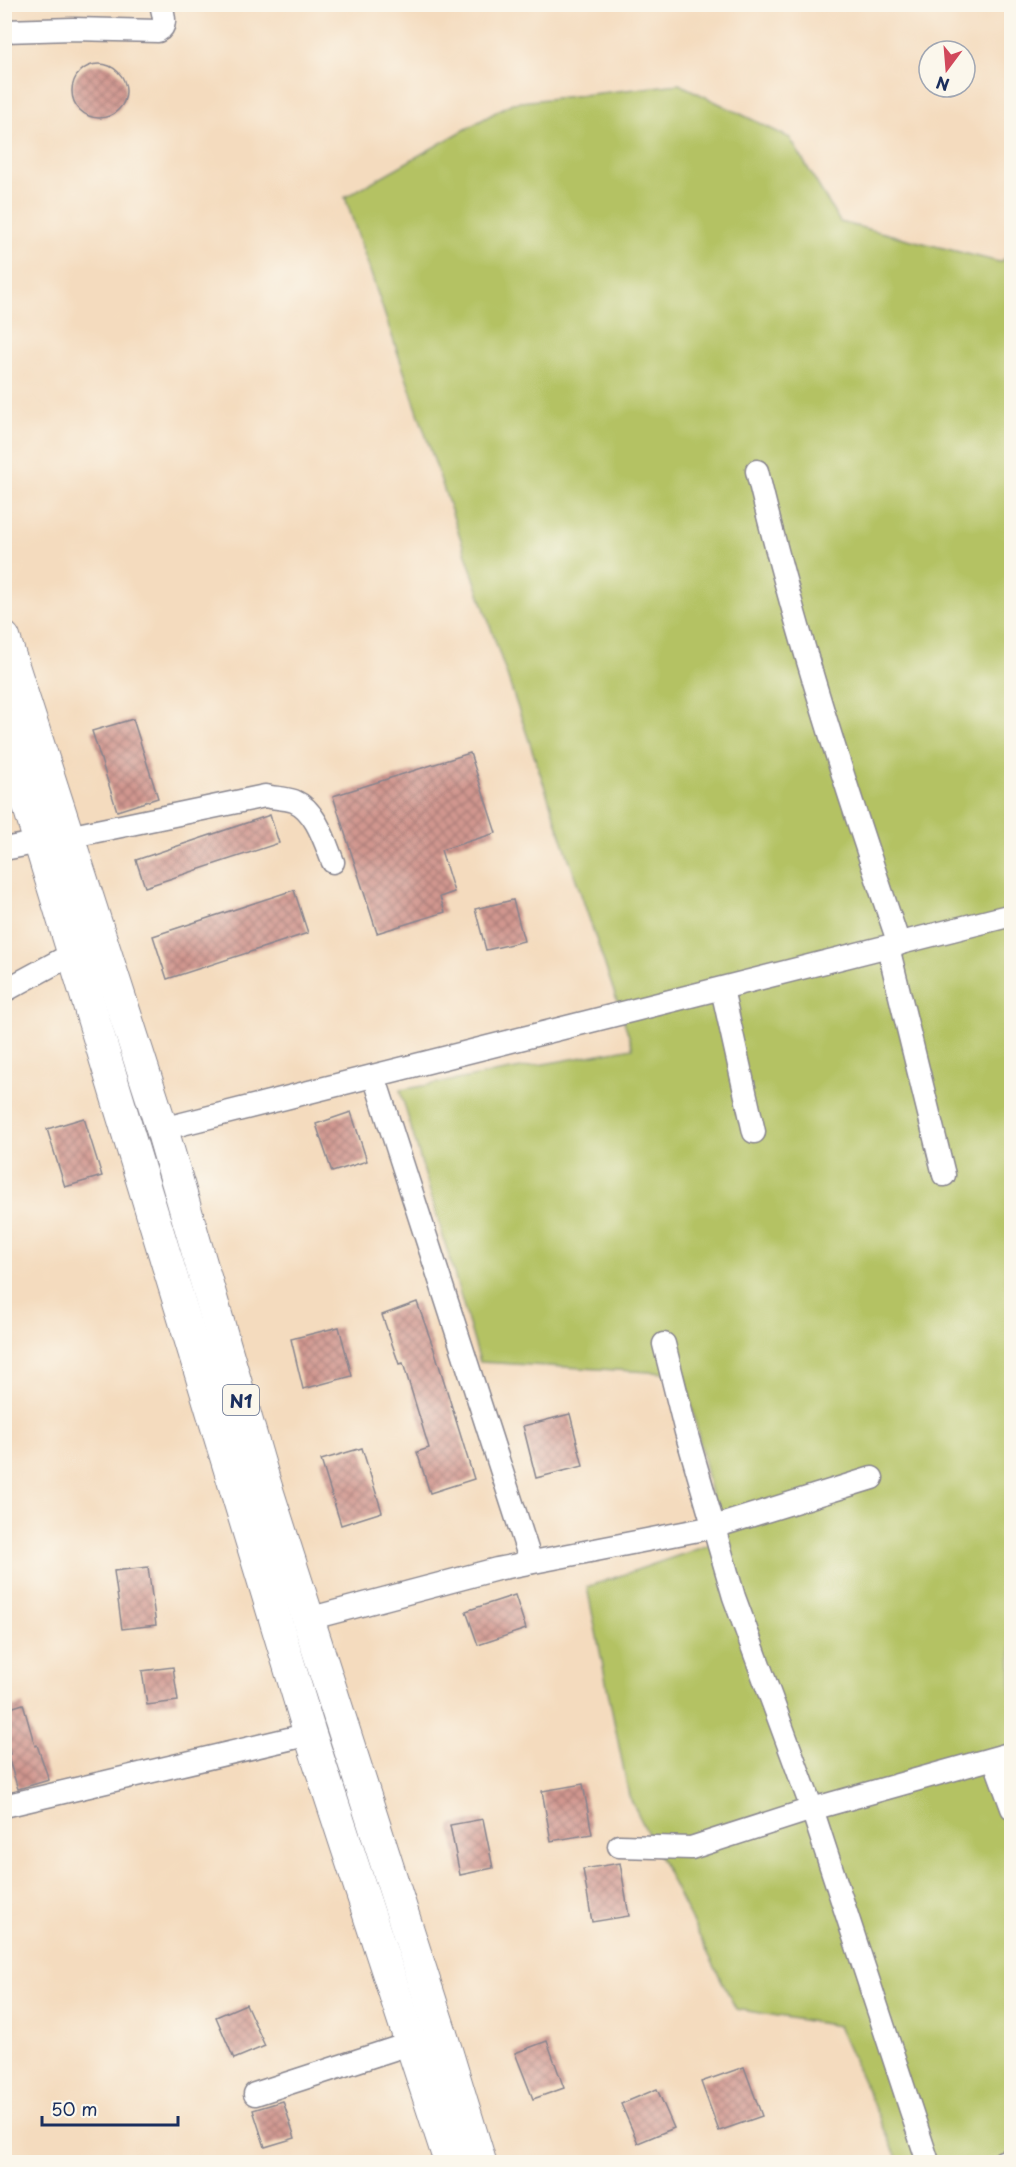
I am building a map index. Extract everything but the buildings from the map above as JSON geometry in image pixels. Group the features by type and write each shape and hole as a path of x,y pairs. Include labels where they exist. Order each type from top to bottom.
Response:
{"highway":[{"name":"N1","path":"4,638 54,839 73,953 310,1734 412,2043 443,2161"},
{"name":"N1","path":"4,724 100,939 162,1129 262,1472 480,2163"}],"street":[{"path":"4,31 73,29 158,31 165,23 161,4"},
{"path":"757,471 774,539 845,785 894,945 944,1175"},
{"path":"4,849 265,796 293,801 305,808 321,833 333,862"},
{"path":"162,1129 1011,915"},
{"path":"4,991 100,939"},
{"path":"722,989 754,1131"},
{"path":"374,1076 531,1562"},
{"path":"664,1344 686,1432 734,1597 812,1809 928,2163"},
{"path":"308,1619 496,1569 714,1527 872,1478"},
{"path":"4,1806 310,1734"},
{"path":"619,1846 691,1848 812,1809 1003,1756 1011,1808"},
{"path":"255,2094 412,2043"},
{"path":"1004,2163 1011,2160"}],"green space":[{"path":"679,84 790,138 840,222 999,262 1011,255 1011,2162 899,2162 838,2026 736,2009 629,1796 587,1587 721,1541 685,1374 480,1362 400,1090 633,1048 345,197 512,103"}]}
